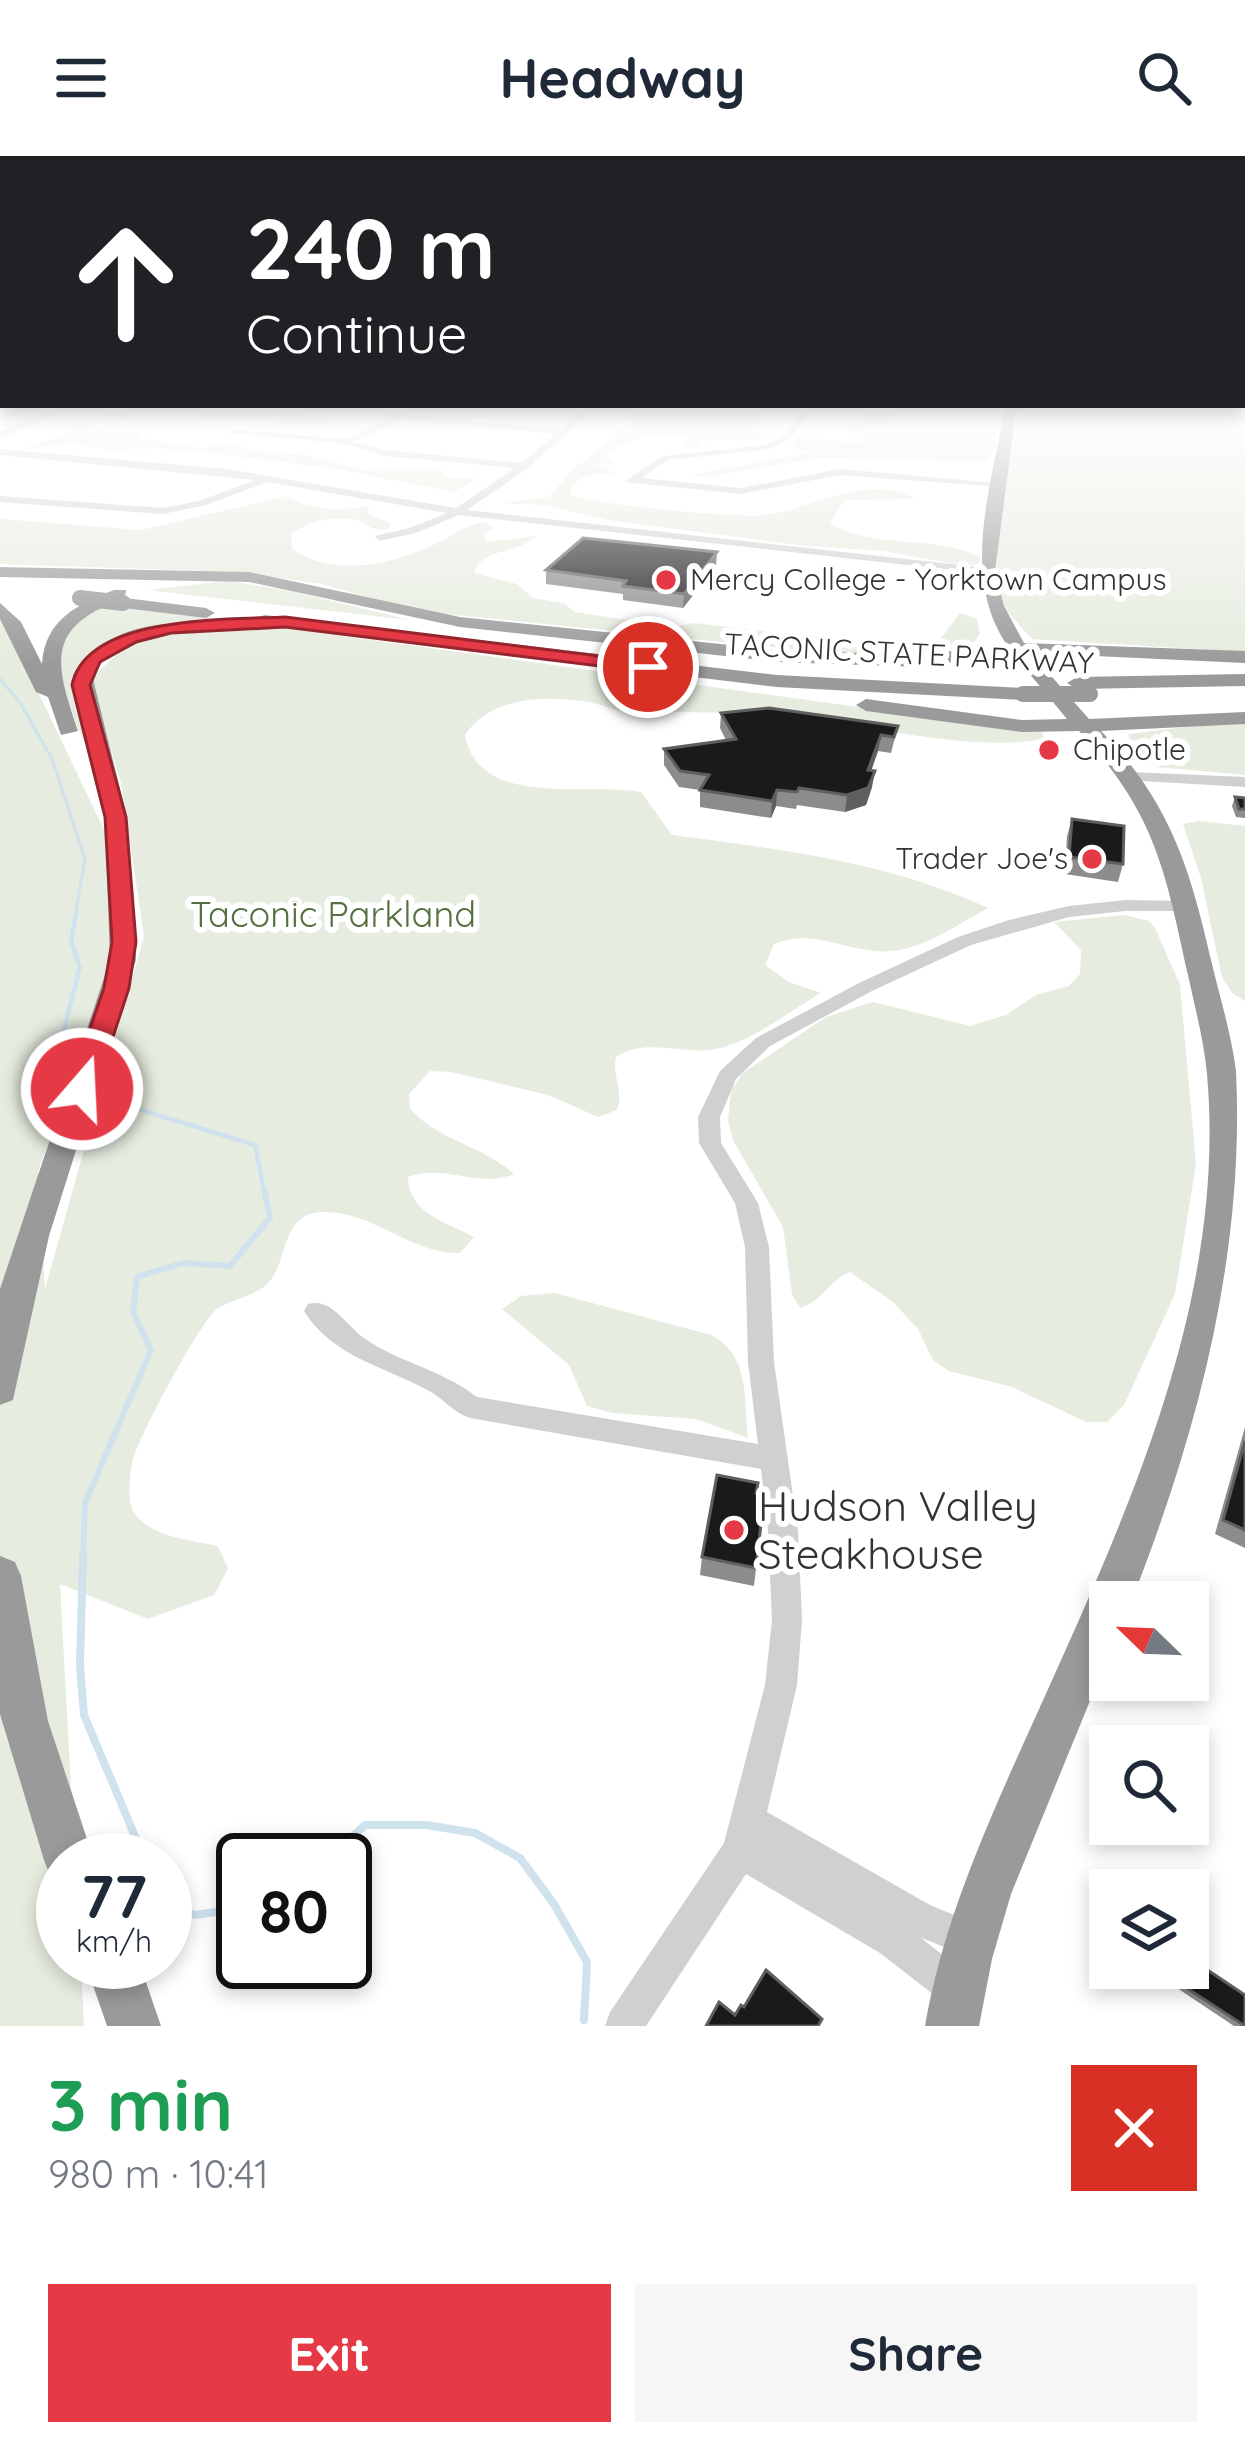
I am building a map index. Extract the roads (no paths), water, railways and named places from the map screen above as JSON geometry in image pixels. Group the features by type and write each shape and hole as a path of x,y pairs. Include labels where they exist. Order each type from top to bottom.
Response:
{"highway":[{"path":"960,1985 975,1913 1167,1461 1215,1298 1227,1216 1228,1143 1217,1046 1165,834 1130,777 1015,649 992,603 987,571 1001,490"},
{"path":"0,575 243,577 460,622 765,655 920,661 1015,649 1245,657"},
{"name":"TACONIC STATE PARKWAY","path":"0,575 556,645 803,672 1018,688"},
{"path":"68,731 50,675 56,632 94,603 158,585 215,580 258,583 402,617 556,645"},
{"path":"0,588 32,592"},
{"name":"TACONIC STATE PARKWAY","path":"72,597 827,685 1245,692"},
{"path":"0,608 10,618 68,731 115,837"},
{"path":"0,1390 7,1329 32,1236 123,961 116,817 81,685 86,666 116,645 153,632 214,623 285,622"},
{"path":"583,658 975,722 1088,728 1245,718"},
{"name":"TACONIC STATE PARKWAY","path":"1083,689 1245,680"},
{"path":"1104,746 1128,728 1180,722"},
{"path":"0,1576 16,1685 60,1833"},
{"path":"121,1989 134,2026"}],"street":[{"path":"0,500 164,512 236,490"},
{"path":"336,490 462,513 987,571"},
{"path":"379,538 418,531 462,513 492,490"},
{"path":"1130,777 1245,782"},
{"path":"624,2026 745,1836 781,1685 787,1620 783,1531 761,1362 758,1247 746,1203 710,1143 709,1117 727,1076 763,1042 926,954 1052,912 1140,904 1186,906"},
{"path":"317,1311 357,1347 442,1385 470,1406 772,1460"},
{"path":"745,1836 960,1985"},
{"path":"745,1836 916,1918 960,1985"}],"waterway":[{"path":"0,679 21,704 52,759 85,859 75,916"},
{"path":"59,1087 45,1084 55,1065 80,967 71,941 76,913"},
{"path":"112,1101 255,1145 265,1196"},
{"path":"83,1558 85,1503 151,1350 133,1312 137,1277 183,1263 230,1266 270,1218 265,1193"},
{"path":"83,1555 80,1665 84,1715 134,1833"},
{"path":"356,1833 365,1825 427,1825 475,1833 520,1858 554,1904 587,1962 584,2020"},
{"path":"192,1914 216,1912"}],"place":[{"name":"Mercy College - Yorktown Campus","path":"666,580"},
{"name":"Chipotle","path":"1049,750"},
{"name":"Trader Joe's","path":"1092,859"},
{"name":"Hudson Valley Steakhouse","path":"734,1530"}],"park label":[{"name":"Taconic Parkland","path":"333,914"}]}
